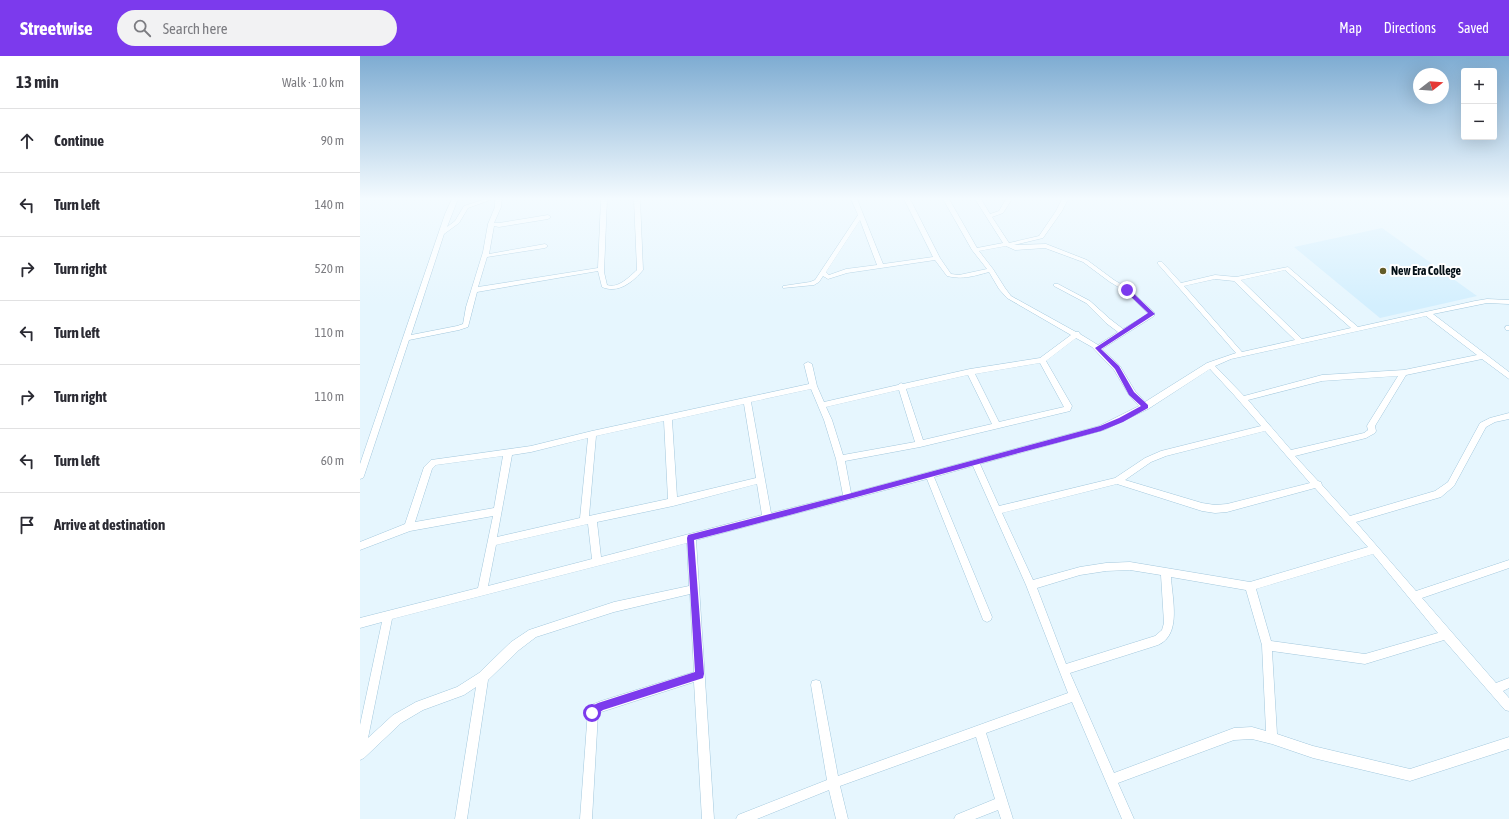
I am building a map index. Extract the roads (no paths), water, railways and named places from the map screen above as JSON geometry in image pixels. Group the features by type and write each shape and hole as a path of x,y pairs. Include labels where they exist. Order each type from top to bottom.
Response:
{"street":[{"path":"360,476 441,235"},
{"path":"407,338 465,326 469,307 485,256 489,235"},
{"path":"603,235 602,269 604,286 612,289 621,285 640,270 639,235"},
{"path":"785,287 814,283 823,273 847,235"},
{"path":"868,235 881,266"},
{"path":"926,235 938,258 950,275 956,277 991,270"},
{"path":"966,235 975,250 991,270 1002,289 1009,297 1077,334 1098,348 1117,368 1132,393 1146,407"},
{"path":"1001,235 1007,244 1014,248 1042,246 1085,261 1127,290 1152,314 1098,348"},
{"path":"975,250 1041,237 1043,235"},
{"path":"485,256 545,246"},
{"path":"823,273 828,277 841,272 938,258"},
{"path":"1160,263 1241,355"},
{"path":"1180,285 1215,277 1236,279 1287,268 1356,329"},
{"path":"475,290 602,269"},
{"path":"1236,279 1301,342"},
{"path":"1056,285 1088,302 1122,332"},
{"path":"360,623 848,497 1101,428 1121,420 1146,407 1210,365 1230,357 1487,301 1509,302"},
{"path":"1427,313 1509,376"},
{"path":"821,405 901,386 970,372 1042,360 1077,334"},
{"path":"1242,400 1322,378 1404,372 1483,356"},
{"path":"840,459 920,444 1068,409 1042,360"},
{"path":"808,364 813,386 828,420 840,459 848,497"},
{"path":"1210,365 1375,549 1446,635 1509,706"},
{"path":"970,372 997,425"},
{"path":"1289,454 1366,435 1372,431 1371,426 1404,372"},
{"path":"409,527 428,467 437,461 538,447 592,434 747,402 813,386"},
{"path":"901,386 920,444"},
{"path":"747,402 768,518"},
{"path":"1349,520 1438,494 1451,484 1483,425 1493,420 1509,416"},
{"path":"668,418 673,502"},
{"path":"998,510 1117,481 1148,460 1164,453 1267,428"},
{"path":"592,434 588,520 597,562"},
{"path":"482,591 508,452"},
{"path":"974,462 998,510 1031,585 1063,670 1128,819"},
{"path":"929,474 987,617"},
{"path":"492,542 673,502 761,480"},
{"path":"1117,481 1202,507 1215,509 1227,508 1318,484"},
{"path":"360,546 409,527 498,511"},
{"path":"690,538 700,674 708,819"},
{"path":"1031,585 1080,571 1106,567 1130,566 1250,586 1375,549"},
{"path":"1414,596 1509,564"},
{"path":"1063,670 1158,640 1166,633 1169,623 1166,572"},
{"path":"1250,586 1267,645 1272,738"},
{"path":"360,752 403,716 420,706 460,691 483,677 524,639 542,630 614,607 694,589"},
{"path":"360,752 388,617"},
{"path":"1267,645 1365,659 1446,635"},
{"path":"586,819 593,710 601,706 700,674"},
{"path":"461,819 483,677"},
{"path":"1494,689 1509,682"},
{"path":"816,685 833,783 842,819"},
{"path":"742,819 833,783 1074,696"},
{"path":"979,730 1007,819"},
{"path":"1111,780 1234,734 1252,733 1313,752 1410,775 1509,743"},
{"path":"960,819 1001,803"}],"place":[{"name":"New Era College","path":"1383,271"}]}
